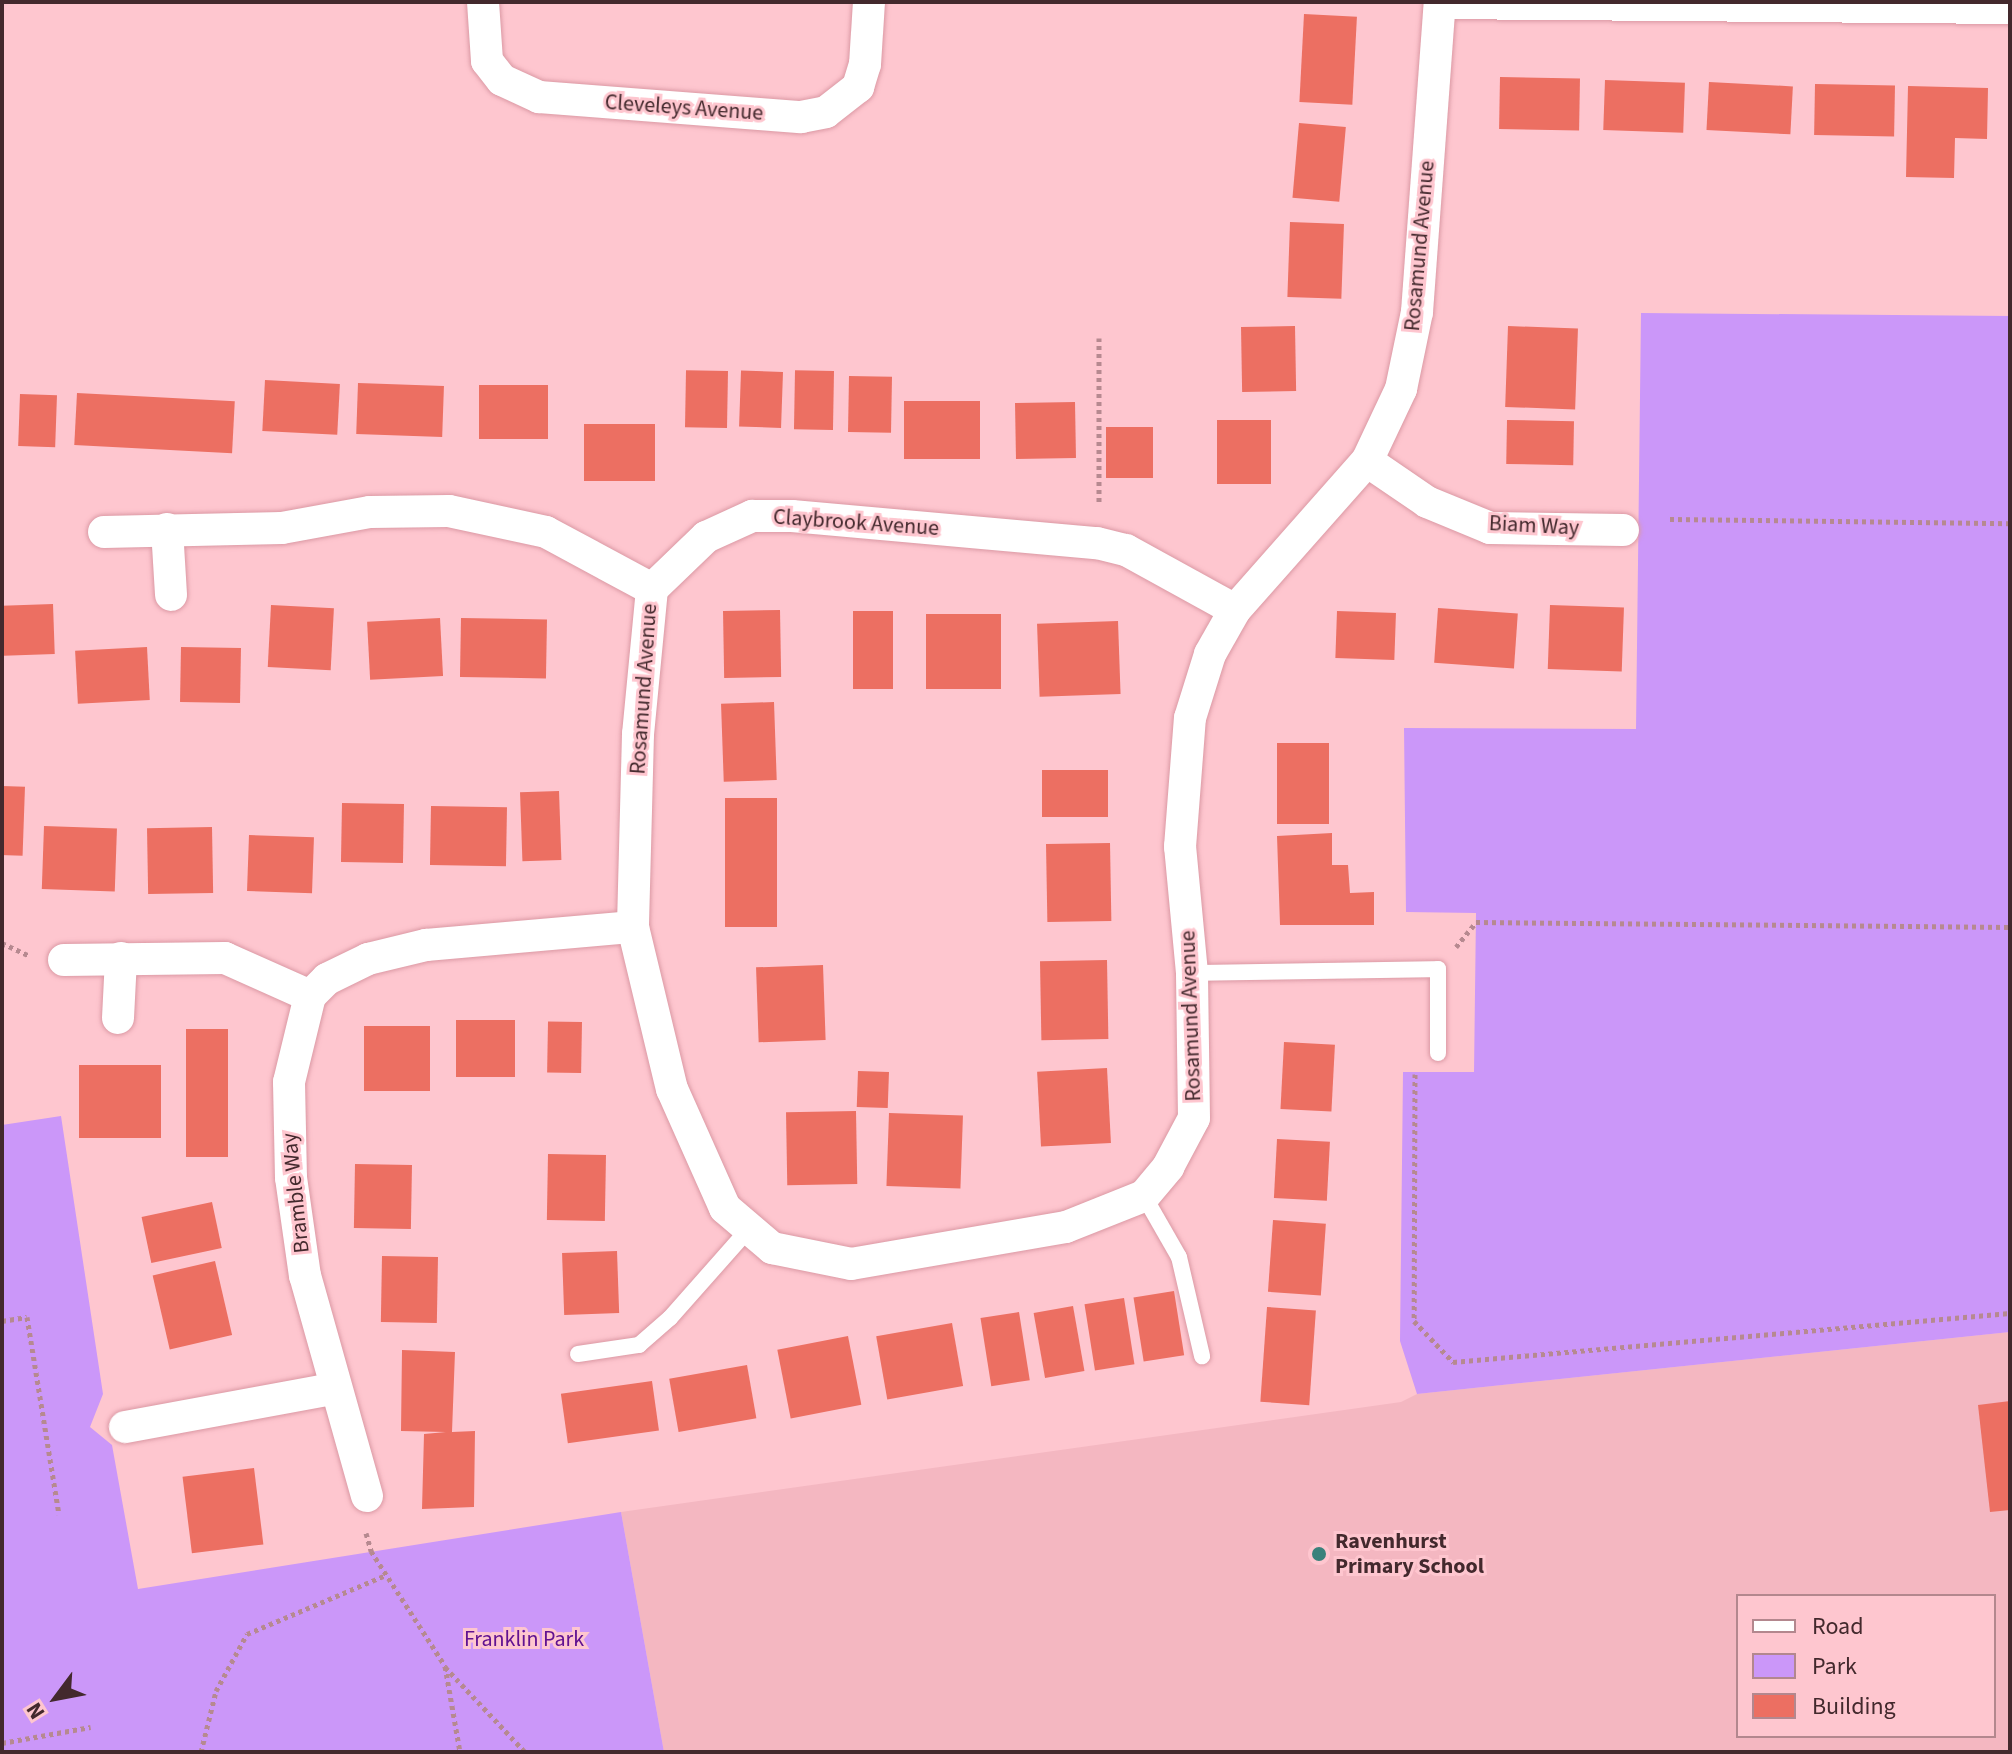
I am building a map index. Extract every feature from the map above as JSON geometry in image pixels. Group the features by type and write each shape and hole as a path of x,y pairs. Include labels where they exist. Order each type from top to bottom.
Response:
{"street":[{"name":"Cleveleys Avenue","path":"483,2 487,61 502,80 539,97 801,117 826,112 858,87 865,64 869,2"},
{"path":"1440,2 2010,8"},
{"name":"Rosamund Avenue","path":"652,589 638,734 633,927 672,1089 725,1208 747,1231 772,1248 851,1264 1066,1227 1144,1196 1168,1167 1194,1118 1192,973 1180,847 1190,718 1210,654 1235,610 1367,461 1401,389 1417,312 1440,2"},
{"name":"Biam Way","path":"1367,461 1427,502 1490,528 1623,530"},
{"path":"104,532 282,528 370,512 449,511 546,532 652,589"},
{"name":"Claybrook Avenue","path":"652,589 706,537 752,516 1097,543 1126,550 1235,610"},
{"path":"167,529 171,595"},
{"path":"64,960 225,958 310,996 327,979 368,959 426,945 633,927"},
{"path":"118,1018 121,958"},
{"name":"Bramble Way","path":"310,996 289,1082 291,1178 305,1276 333,1389 367,1496"},
{"path":"125,1427 333,1389"}],"lane":[{"path":"1192,973 1438,969 1438,1053"},
{"path":"1144,1196 1179,1257 1202,1356"},
{"path":"578,1354 639,1345 670,1318 747,1231"}],"path":[{"path":"1097,543 1099,338"},
{"path":"1670,519 2010,523"},
{"path":"1438,969 1476,922 2010,927"},
{"path":"1438,1053 1415,1072 1414,1321 1453,1362 2010,1313"},
{"path":"2,1321 27,1317 59,1514"},
{"path":"367,1496 362,1518 371,1551 445,1666 525,1752"},
{"path":"201,1752 216,1691 247,1634 386,1575"},
{"path":"445,1666 460,1752"},
{"path":"2,1743 91,1727"}],"shaded area":[{"name":"Ravenhurst Primary School","path":"2010,1332 2010,1752 664,1752 621,1512 1401,1402 1417,1394"}],"green space":[{"path":"1641,313 2010,316 2010,1332 1417,1394 1400,1341 1403,1072 1474,1072 1476,913 1406,912 1404,728 1636,729"},
{"name":"Franklin Park","path":"61,1116 103,1394 90,1427 112,1445 138,1589 621,1512 664,1752 2,1752 2,1125"}],"building":[{"path":"1304,14 1357,17 1352,105 1299,102"},
{"path":"1500,77 1580,78 1579,130 1499,129"},
{"path":"1605,80 1685,83 1683,133 1603,130"},
{"path":"1709,82 1793,86 1790,134 1706,130"},
{"path":"1815,84 1895,85 1894,136 1814,135"},
{"path":"1908,86 1988,88 1987,139 1955,138 1954,178 1906,177"},
{"path":"1299,123 1346,127 1339,202 1292,198"},
{"path":"1290,222 1344,224 1341,299 1287,297"},
{"path":"1295,326 1296,391 1242,392 1241,327"},
{"path":"1508,326 1578,328 1575,409 1505,407"},
{"path":"686,370 728,371 727,428 685,427"},
{"path":"795,370 834,371 833,430 794,429"},
{"path":"741,371 783,372 781,428 739,427"},
{"path":"849,376 892,377 891,433 848,432"},
{"path":"265,380 340,384 337,435 262,431"},
{"path":"358,383 444,386 442,437 356,434"},
{"path":"479,385 548,385 548,439 479,439"},
{"path":"77,393 235,401 232,453 74,445"},
{"path":"20,394 57,395 55,447 18,446"},
{"path":"904,401 980,401 980,459 904,459"},
{"path":"1075,402 1076,458 1016,459 1015,403"},
{"path":"1217,420 1271,420 1271,484 1217,484"},
{"path":"1507,420 1574,421 1573,465 1506,464"},
{"path":"584,424 655,424 655,481 584,481"},
{"path":"1106,427 1153,427 1153,478 1106,478"},
{"path":"53,604 55,654 4,656 2,606"},
{"path":"271,605 334,608 331,670 268,667"},
{"path":"1550,605 1624,608 1622,672 1548,669"},
{"path":"1438,608 1518,614 1514,668 1434,663"},
{"path":"780,610 781,677 724,678 723,611"},
{"path":"853,611 893,611 893,689 853,689"},
{"path":"1337,611 1396,613 1394,660 1335,658"},
{"path":"926,614 1001,614 1001,689 926,689"},
{"path":"440,618 443,676 370,680 367,622"},
{"path":"461,618 547,620 546,678 460,677"},
{"path":"1118,621 1121,694 1040,697 1037,624"},
{"path":"147,647 150,700 78,704 75,651"},
{"path":"181,647 241,648 240,703 180,702"},
{"path":"774,702 777,780 724,782 721,704"},
{"path":"1277,743 1329,743 1329,824 1277,824"},
{"path":"1042,770 1108,770 1108,817 1042,817"},
{"path":"2,786 25,787 23,856 2,855"},
{"path":"559,791 561,860 522,861 520,792"},
{"path":"725,798 777,798 777,927 725,927"},
{"path":"342,803 404,804 403,863 341,862"},
{"path":"431,806 507,807 506,866 430,865"},
{"path":"44,826 117,829 115,892 42,889"},
{"path":"212,827 213,893 148,894 147,828"},
{"path":"1332,833 1332,865 1348,865 1350,893 1374,892 1374,925 1280,925 1277,836"},
{"path":"249,835 314,837 312,893 247,891"},
{"path":"1110,843 1111,921 1047,922 1046,844"},
{"path":"1107,960 1108,1039 1041,1040 1040,961"},
{"path":"823,965 826,1040 759,1042 756,967"},
{"path":"456,1020 515,1020 515,1077 456,1077"},
{"path":"548,1021 582,1022 581,1073 547,1072"},
{"path":"364,1026 430,1026 430,1091 364,1091"},
{"path":"186,1029 228,1029 228,1157 186,1157"},
{"path":"1284,1042 1335,1045 1331,1112 1280,1109"},
{"path":"79,1065 161,1065 161,1138 79,1138"},
{"path":"1107,1068 1111,1143 1041,1147 1037,1072"},
{"path":"858,1071 889,1072 888,1108 857,1107"},
{"path":"856,1111 857,1184 787,1185 786,1112"},
{"path":"889,1113 963,1116 960,1189 886,1186"},
{"path":"1277,1139 1330,1142 1327,1201 1274,1198"},
{"path":"548,1154 606,1155 605,1221 547,1220"},
{"path":"355,1164 412,1165 411,1229 354,1228"},
{"path":"212,1202 222,1248 151,1263 142,1217"},
{"path":"1273,1220 1326,1224 1321,1296 1268,1292"},
{"path":"617,1251 619,1313 564,1315 562,1253"},
{"path":"382,1256 438,1257 437,1323 381,1322"},
{"path":"215,1261 232,1335 170,1349 153,1275"},
{"path":"1174,1291 1184,1355 1144,1362 1134,1297"},
{"path":"1124,1298 1134,1364 1095,1370 1084,1304"},
{"path":"1073,1306 1084,1371 1045,1378 1034,1313"},
{"path":"1267,1307 1316,1310 1309,1405 1260,1402"},
{"path":"1019,1312 1030,1380 991,1386 980,1318"},
{"path":"952,1323 963,1386 887,1399 876,1336"},
{"path":"848,1336 861,1405 791,1418 777,1350"},
{"path":"402,1350 455,1352 452,1432 475,1431 474,1507 422,1509 424,1434 446,1432 401,1431"},
{"path":"747,1365 756,1418 679,1432 669,1379"},
{"path":"652,1381 659,1431 568,1443 561,1394"},
{"path":"2010,1401 2010,1510 1990,1512 1978,1405"},
{"path":"254,1468 263,1544 192,1553 183,1477"}],"place":[{"name":"Ravenhurst Primary School","path":"1319,1554"}]}
